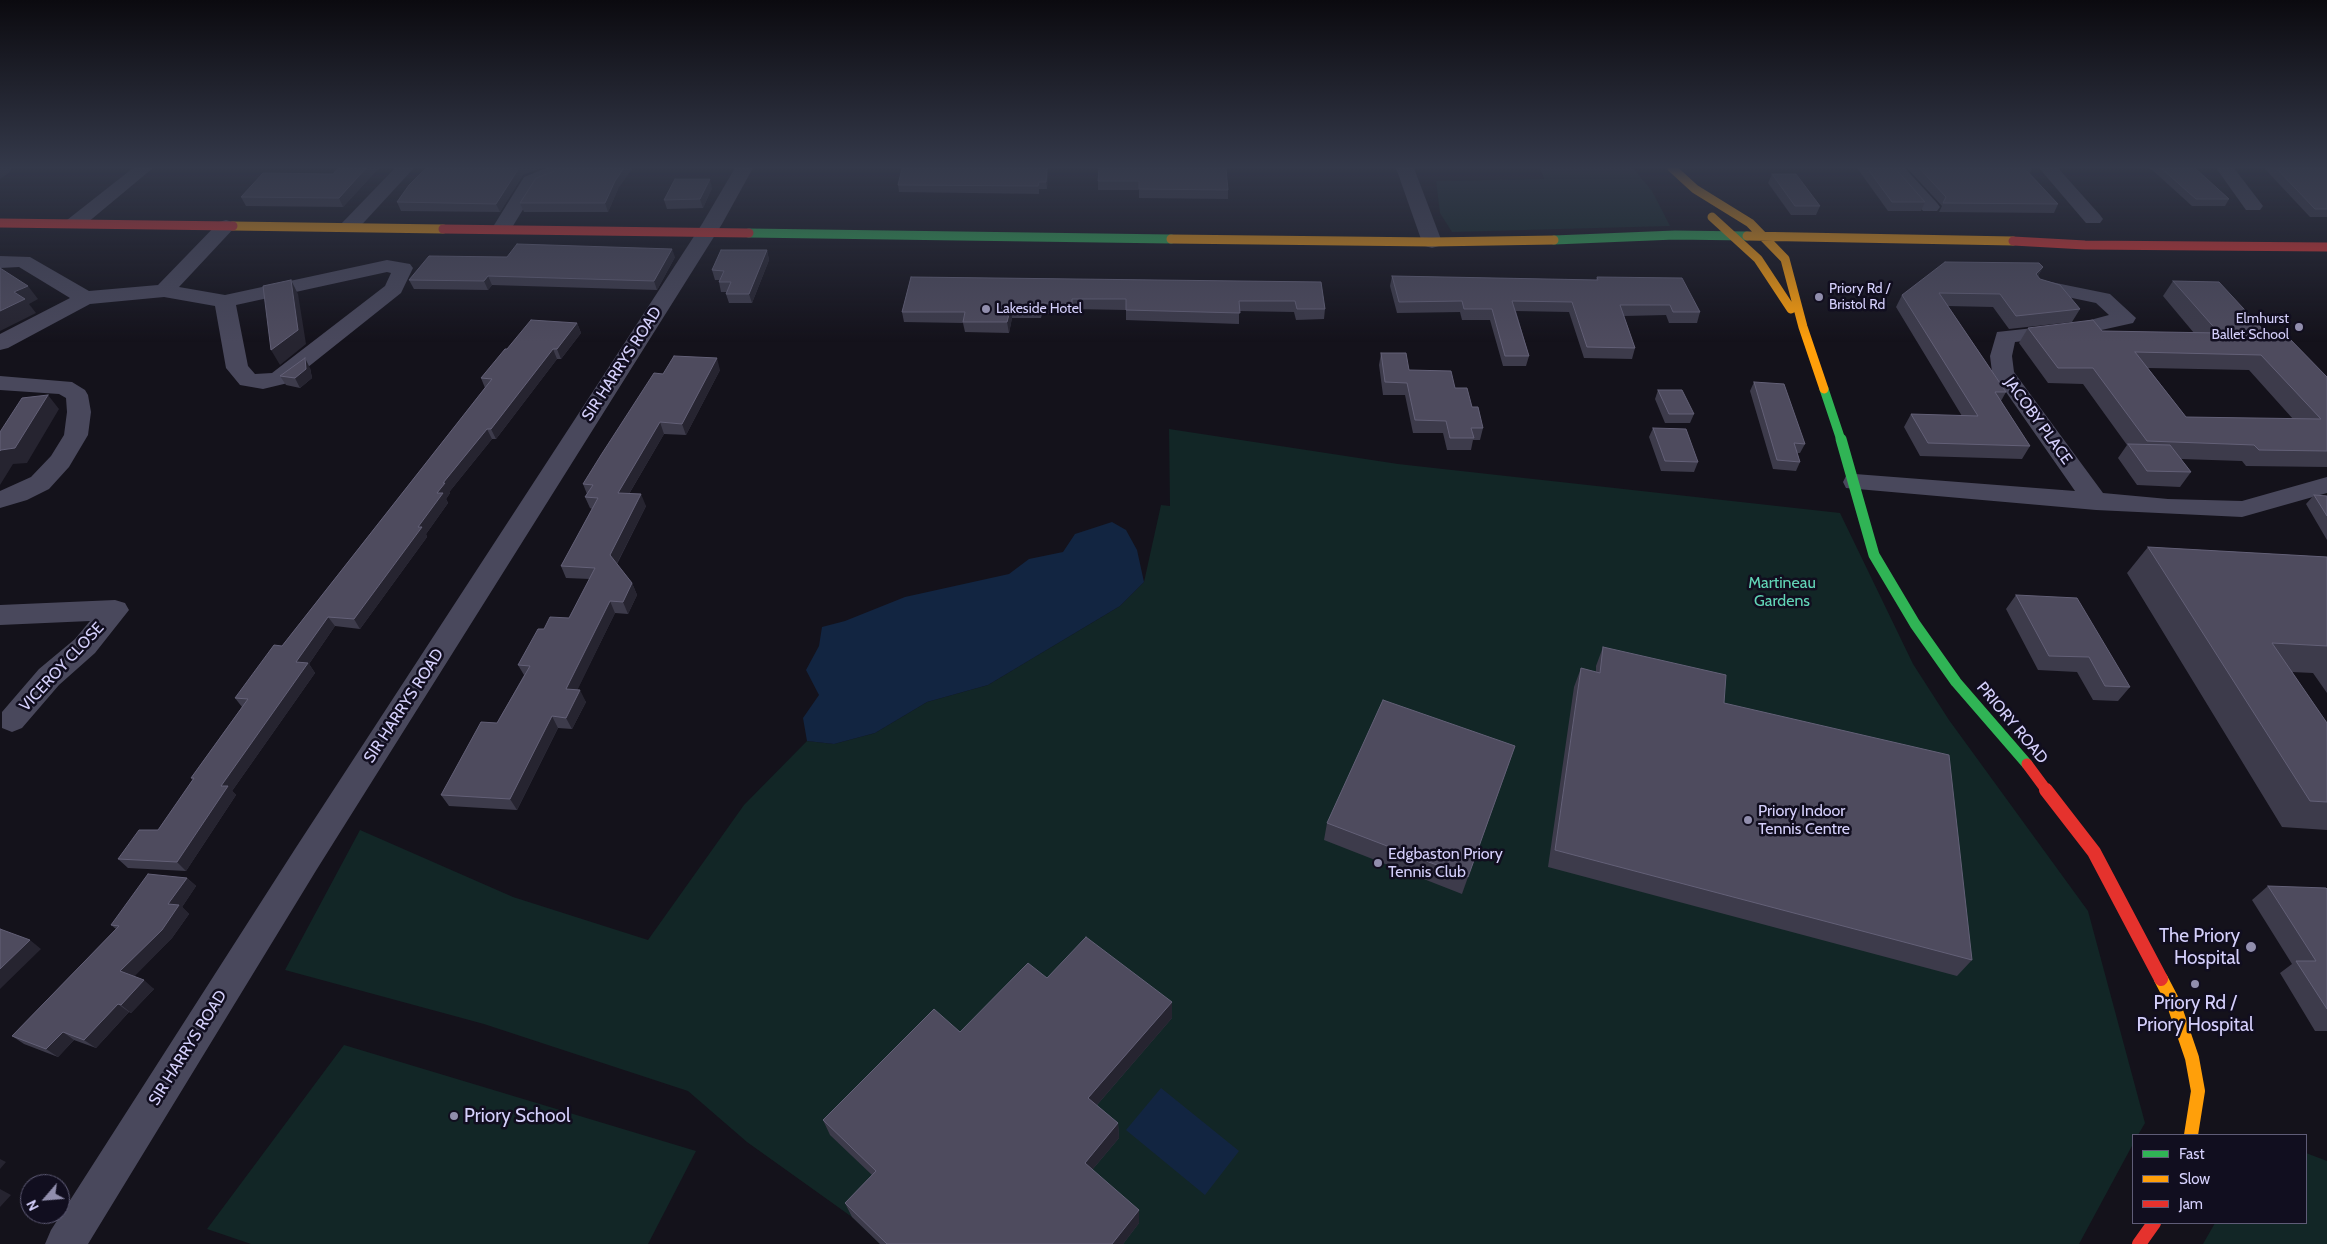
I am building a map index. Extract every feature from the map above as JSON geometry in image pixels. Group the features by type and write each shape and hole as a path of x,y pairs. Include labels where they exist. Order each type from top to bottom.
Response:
{"main road":[{"path":"229,226 501,230 707,226"},
{"path":"712,226 1432,242 1507,242 1612,236 1968,240 2094,245 2327,246"},
{"name":"PRIORY ROAD","path":"1721,226 1758,259 1803,326"},
{"name":"PRIORY ROAD","path":"1753,226 1784,259 1803,326 1854,482 1874,555 1915,624 1956,682 2012,744 2094,852 2173,1002 2192,1058 2198,1091 2191,1134"},
{"path":"1507,242 1617,249"},
{"path":"1732,250 1791,252"},
{"path":"1981,252 2106,251 2278,254 2327,258"},
{"path":"2139,1244 2153,1224"}],"street":[{"path":"164,291 226,226"},
{"path":"501,230 503,226"},
{"name":"SIR HARRYS ROAD","path":"65,1244 306,859 710,226"},
{"path":"1426,226 1432,242"},
{"path":"0,262 23,261 86,298"},
{"path":"0,343 86,298 164,291 225,301 365,270 387,266 403,268 394,289 280,378 263,382 248,380 237,368 225,301"},
{"name":"JACOBY PLACE","path":"2042,286 2103,298 2125,318 2079,329 2005,337 2001,356 2003,372 2096,502"},
{"path":"0,383 64,387 78,396 79,412 76,435 60,461 40,483 18,494 0,500"},
{"path":"1854,482 2096,502 2168,507 2242,509 2327,485"},
{"name":"VICEROY CLOSE","path":"0,615 115,610 85,646 50,677 12,720"}],"green space":[{"path":"1448,226 1668,226 1452,232"},
{"name":"Edgbaston Priory Tennis Club","path":"1169,429 1398,464 1840,513 1913,664 1949,720 2088,911 2145,1123 2139,1134 2132,1134 2132,1146 2079,1244 880,1244 852,1217 747,1142 688,1091 484,1024 285,970 360,830 513,897 648,940 744,805 807,741 834,744 875,733 927,702 988,685 1120,606 1144,582 1161,505 1170,506"},
{"path":"344,1045 696,1151 648,1244 251,1244 207,1229"},
{"path":"2307,1153 2327,1161 2327,1244 2203,1244 2214,1224 2307,1224"}],"water":[{"path":"1112,522 1126,530 1137,550 1144,582 1120,606 988,685 927,702 875,733 834,744 807,741 803,718 819,695 806,670 819,646 822,627 845,621 905,597 1009,574 1029,559 1063,552 1075,534"},
{"path":"1161,1088 1239,1151 1205,1195 1126,1130"}],"building":[{"path":"517,244 672,249 654,281 488,276 484,281 409,280 429,256 507,257"},
{"path":"721,250 767,250 749,294 726,294 731,282 719,282 724,271 712,270"},
{"path":"1945,262 2039,263 2043,267 2036,274 2040,279 2060,285 2080,309 2016,316 2000,294 1939,293 2006,392 1995,392 2030,446 1928,443 1911,414 1978,416 1902,295"},
{"path":"0,268 28,286 14,292 25,299 0,311"},
{"path":"1392,276 1598,280 1597,277 1682,278 1700,312 1673,312 1670,305 1620,305 1635,348 1587,347 1572,302 1512,301 1529,356 1505,356 1492,309 1464,309 1462,301 1399,302"},
{"path":"911,277 1321,282 1325,309 1297,309 1295,301 1239,301 1240,313 1126,310 1126,299 1072,299 1072,304 1041,303 1040,307 1011,307 1007,322 963,322 965,312 902,312"},
{"path":"291,280 298,330 271,350 263,286"},
{"path":"2173,281 2219,282 2267,334 2286,335 2327,377 2327,451 2259,450 2254,445 2147,441 2093,368 2058,368 2028,328 2093,320 2102,331 2219,333","holes":["2135,352 2261,355 2321,419 2186,417"]},
{"path":"531,320 577,323 557,349 553,349 491,429 487,429 443,483 445,483 437,493 443,493 418,527 422,527 354,619 328,617 296,662 308,663 221,786 228,786 177,862 118,859 139,830 158,830 194,778 191,778 248,699 235,698 274,645 282,646 492,379 481,378"},
{"path":"1381,353 1406,353 1409,370 1451,371 1455,388 1467,388 1472,407 1478,407 1483,428 1471,428 1474,438 1450,438 1446,421 1415,420 1407,383 1385,382"},
{"path":"674,356 717,358 682,424 660,422 618,493 641,494 610,555 632,583 623,602 610,601 566,689 580,690 566,718 552,716 510,799 441,795 481,722 497,723 530,666 518,665 538,629 544,629 550,617 569,618 595,568 561,566 598,498 585,497 593,485 583,484 654,373 663,374"},
{"path":"305,358 306,369 295,378 280,376"},
{"path":"1754,382 1784,384 1805,444 1794,443 1800,462 1777,460"},
{"path":"1658,390 1682,390 1694,414 1669,414"},
{"path":"48,395 15,448 0,451 0,432 22,398"},
{"path":"1653,428 1686,429 1698,462 1665,461"},
{"path":"2128,444 2170,445 2191,472 2147,471"},
{"path":"2314,495 2327,496 2327,516"},
{"path":"2148,547 2327,557 2327,646 2272,643 2327,723 2327,802 2310,801"},
{"path":"2016,595 2077,598 2130,687 2105,686 2089,657 2049,656"},
{"name":"Priory Indoor Tennis Centre","path":"1603,647 1726,675 1724,703 1949,755 1972,960 1555,850 1581,668 1600,673"},
{"path":"1383,700 1515,746 1468,877 1327,823"},
{"path":"148,874 187,878 168,904 179,905 162,930 120,971 144,980 84,1040 63,1032 46,1049 12,1036 119,926 111,925"},
{"path":"2268,886 2327,889 2327,1009 2296,961 2316,961"},
{"path":"0,929 30,940 0,969"},
{"path":"1086,937 1172,1002 1088,1098 1118,1123 1085,1163 1139,1210 1112,1244 887,1244 845,1203 876,1171 823,1120 934,1009 960,1032 1028,963 1047,978"}],"traffic: fast":[{"path":"749,233 1171,239"},
{"path":"1554,240 1675,235 1747,236"},
{"path":"1824,389 1848,459 1874,555 1915,624 1956,682 2027,764"}],"traffic: slow":[{"path":"237,226 443,229"},
{"path":"1722,226 1758,259 1791,309"},
{"path":"1753,226 1785,259 1803,327 1824,389"},
{"path":"1747,236 2013,241"},
{"path":"1171,239 1432,242 1554,240"},
{"path":"2161,979 2173,1002 2192,1058 2198,1091 2191,1134"}],"traffic: jam":[{"path":"443,229 749,233"},
{"path":"2013,241 2085,245 2327,247"},
{"path":"2027,764 2094,852 2161,979"},
{"path":"2139,1244 2153,1224"}],"place":[{"name":"Priory Rd / Bristol Rd","path":"1819,297"},
{"name":"Lakeside Hotel","path":"986,309"},
{"name":"Elmhurst Ballet School","path":"2299,327"},
{"name":"Priory Indoor Tennis Centre","path":"1748,820"},
{"name":"Edgbaston Priory Tennis Club","path":"1378,863"},
{"name":"The Priory Hospital","path":"2251,947"},
{"name":"Priory Rd / Priory Hospital","path":"2195,984"},
{"name":"Priory School","path":"454,1116"}],"park label":[{"name":"Martineau Gardens","path":"1782,592"}]}
